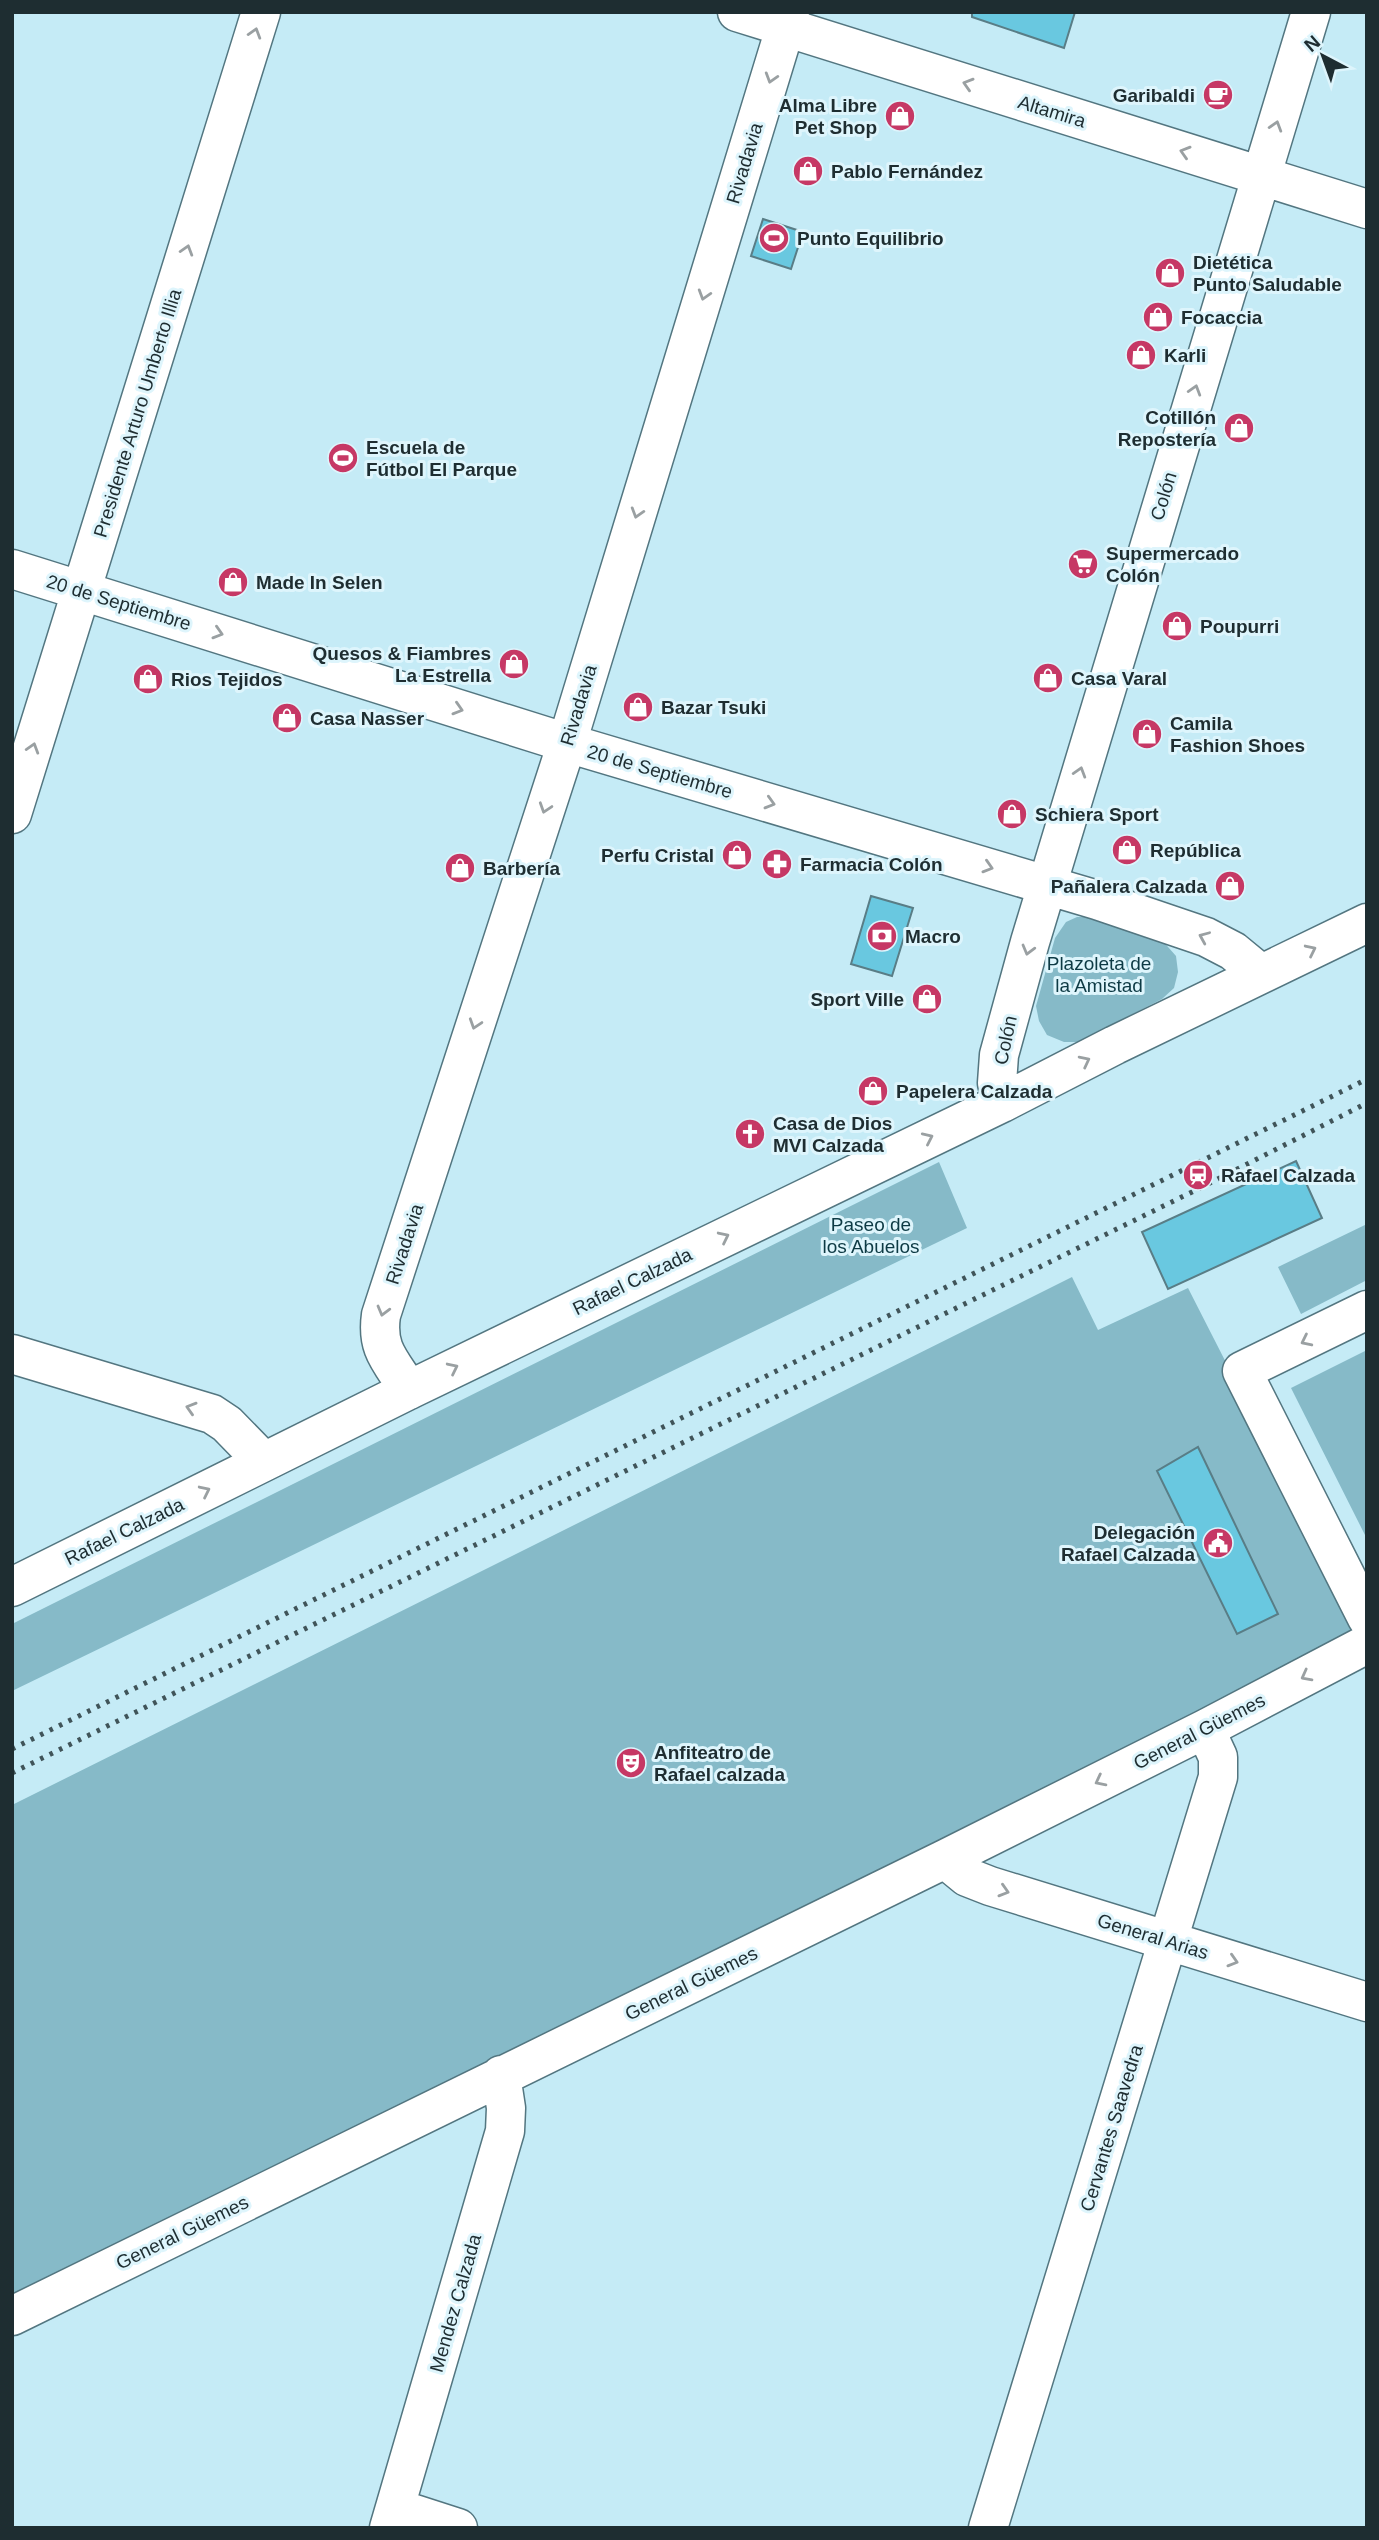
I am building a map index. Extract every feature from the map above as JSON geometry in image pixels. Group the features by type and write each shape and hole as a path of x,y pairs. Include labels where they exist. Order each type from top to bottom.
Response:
{"street":[{"name":"Presidente Arturo Umberto Illia","path":"12,814 261,12"},
{"name":"Altamira","path":"737,12 788,20 1367,209"},
{"name":"Colón","path":"1002,1103 997,1083 999,1055 1046,884 1311,12"},
{"name":"Rivadavia","path":"409,1390 381,1346 378,1334 381,1315 566,743 788,20"},
{"name":"20 de Septiembre","path":"12,569 566,743 1046,884 1206,937 1233,951 1261,974"},
{"name":"Rafael Calzada","path":"12,1587 409,1390 1367,923"},
{"path":"1367,1310 1242,1371 1367,1618"},
{"path":"12,1354 212,1414 227,1424 264,1462"},
{"name":"General Güemes","path":"12,2316 945,1859 1205,1729 1367,1644"},
{"name":"Cervantes Saavedra","path":"988,2528 1218,1777 1217,1757 1205,1729"},
{"name":"General Arias","path":"945,1859 967,1877 990,1886 1367,2002"},
{"name":"Mendez Calzada","path":"393,2518 505,2131 506,2108 502,2075"},
{"path":"393,2518 458,2528"}],"green space":[{"name":"Plazoleta de la Amistad","path":"1077,917 1088,917 1161,939 1176,956 1178,972 1174,988 1162,999 1079,1042 1064,1042 1047,1035 1039,1021 1036,1006 1055,938 1066,922"},
{"name":"Paseo de los Abuelos","path":"939,1162 967,1228 12,1691 12,1624"},
{"path":"1367,1224 1367,1280 1301,1314 1278,1267"},
{"path":"1072,1277 1098,1330 1188,1288 1349,1604 1356,1627 1352,1637 12,2300 12,1805"},
{"path":"1367,1350 1367,1539 1291,1388"}],"building":[{"path":"972,12 1075,12 1064,48 972,17"},
{"path":"763,219 803,232 791,269 751,256"},
{"name":"Macro","path":"871,896 913,908 892,976 851,964"},
{"path":"1296,1161 1322,1218 1168,1289 1142,1232"},
{"name":"Delegación Rafael Calzada","path":"1198,1447 1278,1614 1237,1634 1157,1471"}],"railway":[{"path":"12,1749 1367,1079"},
{"path":"12,1773 1200,1188 1367,1103"}],"place":[{"name":"Garibaldi","path":"1218,95"},
{"name":"Alma Libre Pet Shop","path":"900,116"},
{"name":"Pablo Fernández","path":"808,171"},
{"name":"Punto Equilibrio","path":"774,238"},
{"name":"Dietética Punto Saludable","path":"1170,273"},
{"name":"Focaccia","path":"1158,317"},
{"name":"Karli","path":"1141,355"},
{"name":"Cotillón Repostería","path":"1239,428"},
{"name":"Escuela de Fútbol El Parque","path":"343,458"},
{"name":"Supermercado Colón","path":"1083,564"},
{"name":"Made In Selen","path":"233,582"},
{"name":"Poupurri","path":"1177,626"},
{"name":"Quesos & Fiambres La Estrella","path":"514,664"},
{"name":"Casa Varal","path":"1048,678"},
{"name":"Rios Tejidos","path":"148,679"},
{"name":"Bazar Tsuki","path":"638,707"},
{"name":"Casa Nasser","path":"287,718"},
{"name":"Camila Fashion Shoes","path":"1147,734"},
{"name":"Schiera Sport","path":"1012,814"},
{"name":"República","path":"1127,850"},
{"name":"Perfu Cristal","path":"737,855"},
{"name":"Farmacia Colón","path":"777,864"},
{"name":"Barbería","path":"460,868"},
{"name":"Pañalera Calzada","path":"1230,886"},
{"name":"Macro","path":"882,936"},
{"name":"Sport Ville","path":"927,999"},
{"name":"Papelera Calzada","path":"873,1091"},
{"name":"Casa de Dios MVI Calzada","path":"750,1134"},
{"name":"Rafael Calzada","path":"1198,1175"},
{"name":"Delegación Rafael Calzada","path":"1218,1543"},
{"name":"Anfiteatro de Rafael calzada","path":"631,1763"}]}
